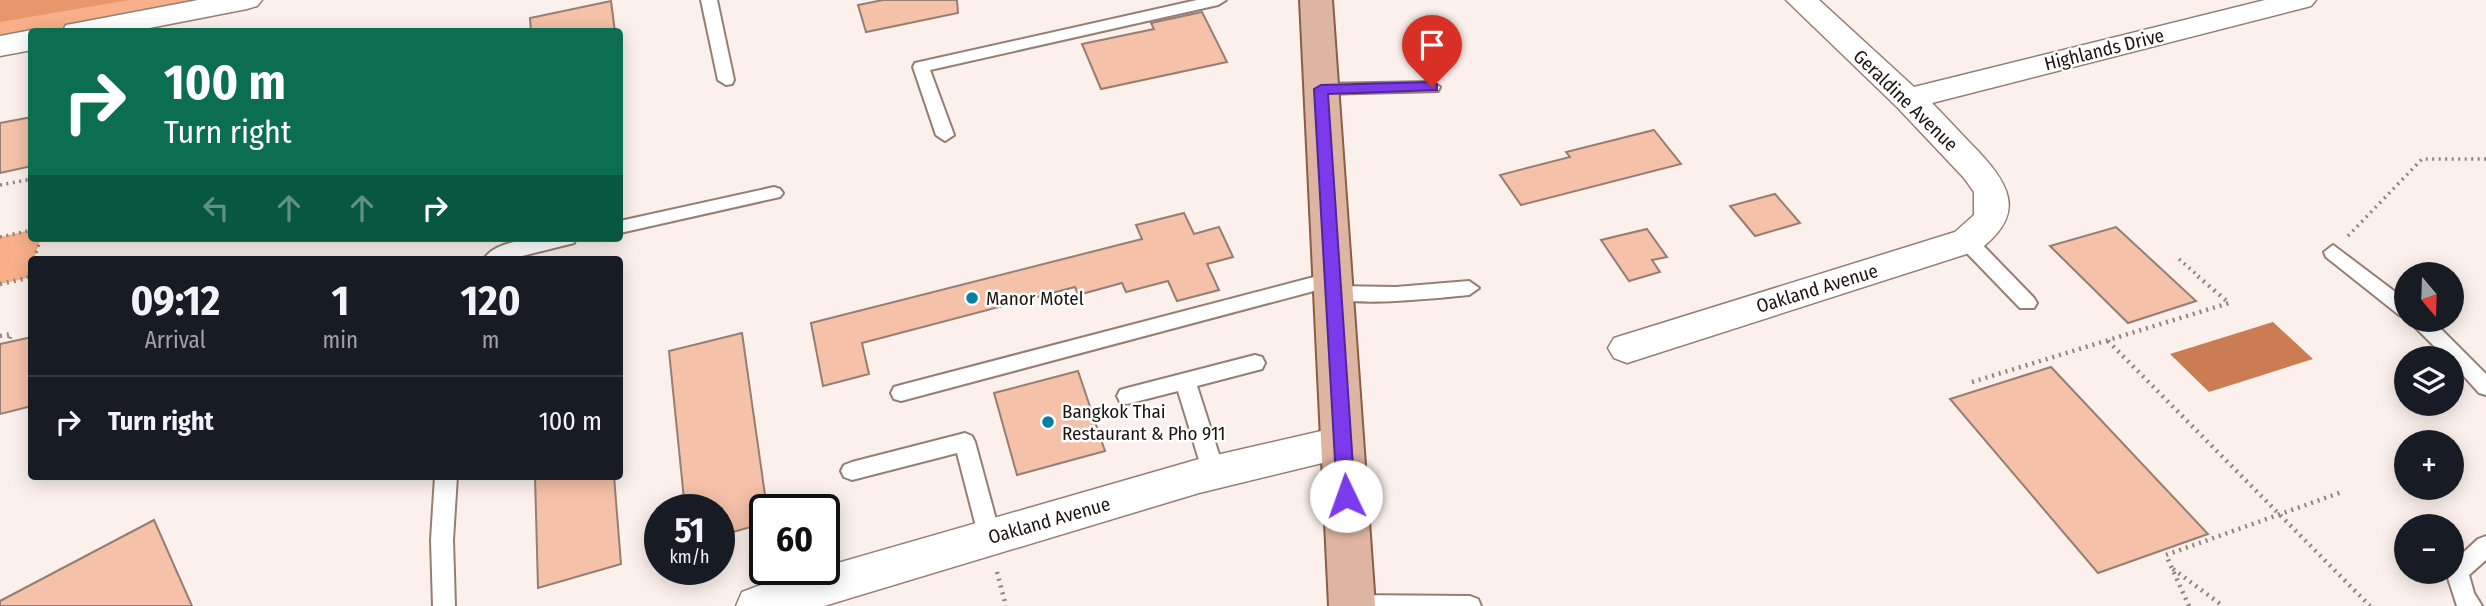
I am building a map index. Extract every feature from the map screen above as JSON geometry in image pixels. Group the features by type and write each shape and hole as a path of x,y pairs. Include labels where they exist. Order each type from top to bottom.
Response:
{"main road":[{"path":"1316,0 1352,606"}],"street":[{"path":"98,28 247,0"},
{"name":"Geraldine Avenue","path":"1801,0 1907,99 1986,182 1991,193 1993,211"},
{"name":"Highlands Drive","path":"1907,99 2301,0"},
{"path":"0,46 28,41"},
{"name":"Oakland Avenue","path":"1627,348 1968,241 1987,227 1993,211"},
{"name":"Oakland Avenue","path":"758,606 993,555 1214,473 1343,442"}],"lane":[{"path":"709,0 726,80"},
{"path":"945,135 921,67 1218,0"},
{"path":"1321,89 1432,87"},
{"path":"623,226 774,193"},
{"path":"1968,241 2027,303"},
{"path":"499,256 514,249 548,242"},
{"path":"2333,252 2394,300"},
{"path":"901,393 1333,286 1396,294 1469,288"},
{"path":"2433,332 2486,387"},
{"path":"1127,397 1255,363"},
{"path":"1185,381 1214,473"},
{"path":"852,471 965,442 993,555"},
{"path":"444,606 442,540 446,480"},
{"path":"2472,606 2464,598 2457,572 2486,546"},
{"path":"1352,606 1470,606"}],"path":[{"path":"2333,252 2422,159 2486,159"},
{"path":"0,192 1,185 28,180"},
{"path":"0,237 28,231"},
{"path":"1972,383 2229,303 2179,259"},
{"path":"0,284 28,278"},
{"path":"0,336 11,334 8,342"},
{"path":"2108,341 2370,606"},
{"path":"2189,606 2166,555 2342,492"},
{"path":"993,555 1006,606"},
{"path":"2172,569 2223,606"}],"shaded area":[{"path":"0,0 247,0 93,28 28,28 28,34 0,46"},
{"path":"0,0 129,0 0,22"},
{"path":"28,231 28,242 40,242 35,256 28,256 28,278 0,284 0,237"},
{"path":"2273,322 2313,359 2209,392 2170,354"}],"building":[{"path":"883,0 957,0 958,13 866,32 858,5"},
{"path":"611,1 614,28 531,28 530,18"},
{"path":"1202,12 1227,62 1101,89 1082,44 1154,29 1151,23"},
{"path":"28,118 28,167 0,173 0,123"},
{"path":"1654,130 1681,164 1521,205 1500,175 1570,157 1566,152"},
{"path":"1775,194 1800,223 1755,236 1730,206"},
{"name":"Manor Motel","path":"1184,213 1194,234 1219,227 1233,257 1207,264 1219,290 1177,301 1168,281 1126,292 1122,283 1078,295 1075,287 862,343 869,374 823,386 811,323 1142,239 1136,225"},
{"path":"2116,227 2196,301 2128,323 2050,246"},
{"path":"1647,229 1667,257 1652,260 1660,272 1629,281 1601,240"},
{"path":"742,333 765,494 749,494 749,528 735,531 735,494 683,494 669,351"},
{"path":"28,338 28,407 0,414 0,344"},
{"path":"2051,367 2208,534 2098,573 1950,399"},
{"name":"Bangkok Thai Restaurant & Pho 911","path":"1078,371 1105,451 1017,475 994,393"},
{"path":"535,480 614,480 621,564 538,588"},
{"path":"154,520 192,606 0,606 0,601"}],"place":[{"name":"Manor Motel","path":"972,298"},
{"name":"Bangkok Thai Restaurant & Pho 911","path":"1048,422"}],"route":[{"path":"1346,496 1321,89 1432,87"}]}
